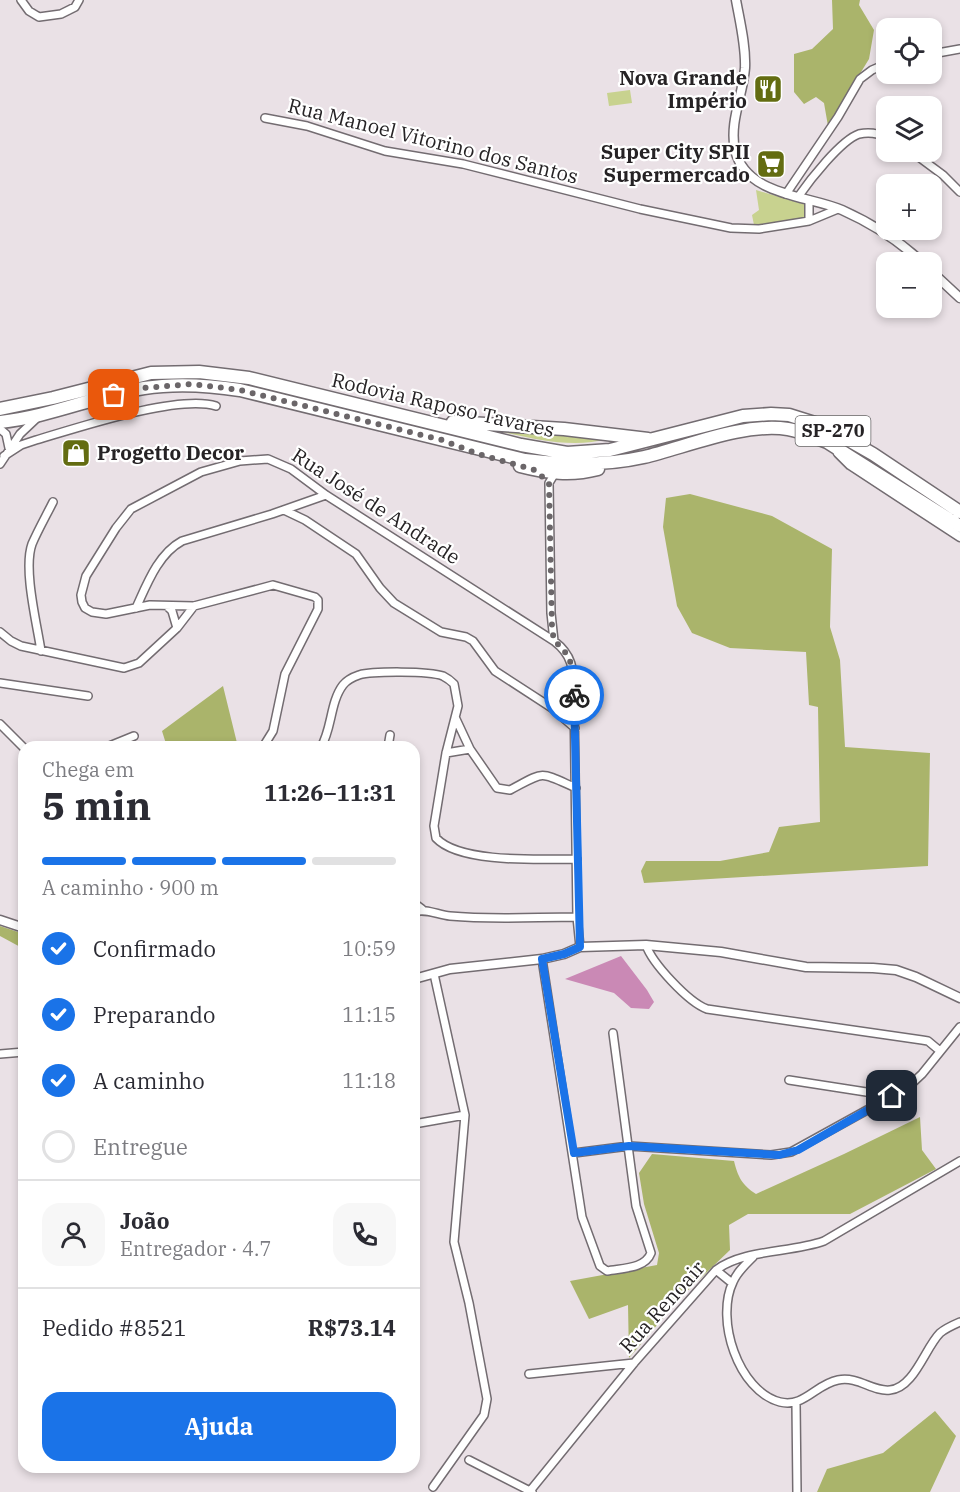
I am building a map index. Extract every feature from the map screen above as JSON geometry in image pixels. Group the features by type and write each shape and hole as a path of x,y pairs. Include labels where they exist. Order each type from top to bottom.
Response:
{"highway":[{"name":"Rodovia Raposo Tavares","path":"0,409 151,373 190,372 249,378 521,445 567,453 610,450 743,416 789,414 834,431 960,512"},
{"name":"Rodovia Raposo Tavares","path":"0,422 41,415 143,388 192,384 240,390 525,460 550,463 593,464 642,457 741,432 768,428 788,429 827,442 960,526"},
{"path":"413,419 564,429 655,440"},
{"path":"442,440 486,457 535,470 552,478 583,473 642,457"}],"street":[{"path":"21,0 29,11 39,16 61,14 75,7 79,0"},
{"path":"736,0 745,65 735,113 735,151 747,171 757,181 786,194 838,209 879,229 910,252"},
{"path":"942,52 960,49"},
{"path":"786,194 838,117 860,79 876,68"},
{"name":"Rua Manoel Vitorino dos Santos","path":"265,118 308,126 385,151 463,164 640,209 730,228 759,229 809,221 838,209"},
{"path":"798,197 819,170 849,139 870,133 876,135"},
{"path":"925,162 960,192"},
{"path":"809,200 809,221"},
{"path":"942,281 960,298"},
{"path":"4,456 21,445 121,417 184,403 198,402 216,406"},
{"path":"0,464 20,434 41,415"},
{"path":"0,429 6,434 9,448"},
{"path":"827,442 850,465 960,537"},
{"name":"Rua José de Andrade","path":"267,741 273,731 285,674 319,605 315,597 273,585 194,606 150,605 114,613 92,612 85,608 81,595 82,585 92,567 125,515 136,505 201,472 255,459 268,459 281,463 326,495 564,648 569,656 573,675 580,947"},
{"path":"552,478 551,613 554,641"},
{"path":"136,608 148,580 166,553 182,541 326,495"},
{"path":"41,651 30,576 30,556 32,545 53,502"},
{"path":"284,510 305,520 356,554 380,588 394,603 441,632 466,637 473,641 495,671 552,708 575,728"},
{"path":"167,606 172,612 177,628"},
{"path":"0,632 10,641 41,651 124,668 139,663 177,628 194,606"},
{"path":"325,741 342,686 356,676 429,673 444,676 457,689 456,719 446,753 434,826 436,838 450,847 501,859 577,859"},
{"path":"0,683 88,696"},
{"path":"552,708 574,697"},
{"path":"456,719 470,749 497,788 510,790 540,774 576,788"},
{"path":"0,724 18,742"},
{"path":"389,741 390,735"},
{"path":"122,741 134,736"},
{"path":"446,753 470,749"},
{"path":"420,911 467,917 578,917"},
{"path":"0,920 18,926"},
{"path":"646,945 653,960 689,998 706,1009 928,1041 940,1052"},
{"path":"420,978 465,967 542,959 564,954 580,947 646,945 721,952 806,967 896,970 960,998"},
{"path":"542,959 574,1153 582,1217 603,1269 607,1271 641,1265 648,1260 651,1253 637,1212 614,1033"},
{"path":"433,1487 484,1415 487,1399 470,1303 454,1242 465,1115 434,974"},
{"path":"574,1153 629,1146 779,1155 798,1150 913,1083 960,1027"},
{"path":"0,1054 18,1052"},
{"path":"789,1080 892,1096"},
{"path":"420,1123 465,1115"},
{"name":"Rua Renoair","path":"531,1492 634,1363 716,1270 738,1259 809,1247 824,1241 960,1161"},
{"path":"754,1256 741,1269 732,1283 726,1322 737,1360 750,1380 762,1392 779,1402 796,1403 836,1380 850,1379 890,1390 902,1386 939,1334 960,1322"},
{"path":"716,1270 732,1283"},
{"path":"529,1374 634,1363"},
{"path":"796,1403 797,1492"},
{"path":"469,1460 531,1492"}],"green space":[{"path":"832,0 860,0 859,5 874,30 869,59 828,126 824,103 816,97 804,104 794,92 794,54 812,49 833,29"},
{"path":"630,90 632,103 609,106 607,93"},
{"path":"756,190 806,205 808,208 805,219 754,225 752,215 759,210"},
{"path":"483,428 608,439 577,443 561,442"},
{"path":"690,494 772,516 832,549 830,627 840,660 845,747 930,753 928,866 644,883 641,871 646,861 720,861 769,852 779,827 820,822 818,707 809,705 806,652 730,648 692,633 677,606 663,527 666,498"},
{"path":"223,686 237,741 165,741 162,731"},
{"path":"0,926 18,932 18,946 0,936"},
{"path":"920,1117 922,1150 936,1169 850,1214 748,1214 729,1225 730,1250 680,1298 629,1358 628,1305 589,1319 570,1281 657,1265 659,1253 644,1204 639,1173 652,1154 734,1161 741,1180 756,1194"},
{"path":"935,1411 956,1436 930,1492 817,1492 827,1469 883,1453"}],"shaded area":[{"path":"621,956 654,1002 649,1009 631,1008 614,993 565,979"}],"way so far":[{"path":"114,395 143,388 192,384 240,390 442,440 478,454 535,470 543,475 549,483 552,628 554,641 564,648 572,665 574,695"}],"place":[{"name":"Nova Grande Império","path":"768,89"},
{"name":"Super City SPII Supermercado","path":"771,164"},
{"name":"Progetto Decor","path":"76,453"}],"route":[{"path":"574,695 580,947 564,954 542,959 574,1153 629,1146 779,1155 798,1150 892,1096"}]}
